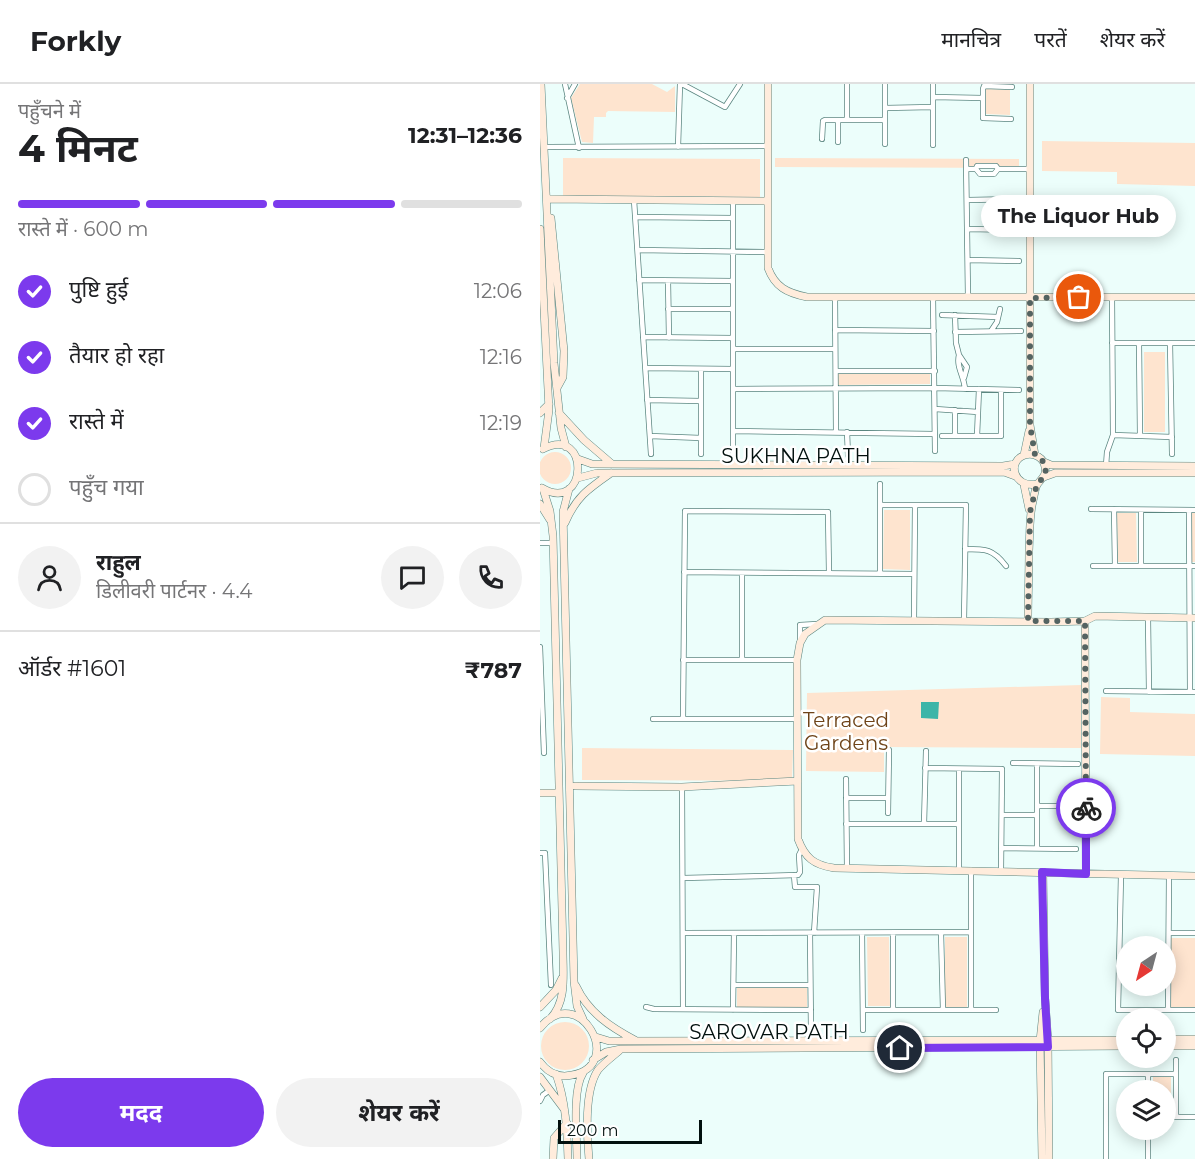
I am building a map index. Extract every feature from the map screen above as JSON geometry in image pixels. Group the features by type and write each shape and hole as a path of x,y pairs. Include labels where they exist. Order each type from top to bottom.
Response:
{"main road":[{"path":"543,84 550,199 564,351 563,377 557,388"},
{"path":"543,84 559,414 566,447 578,459 578,478 565,496 564,527 574,981 577,1006 596,1037 597,1050 593,1060 578,1079 576,1093 577,1159"},
{"path":"768,84 768,268 772,279 783,290 807,297 1195,297"},
{"path":"1030,84 1030,425 1035,455"},
{"path":"550,199 768,201"},
{"path":"540,229 549,404 547,434 542,449"},
{"path":"540,413 549,404"},
{"path":"559,414 612,464"},
{"path":"1030,425 1024,455 1015,464 1015,476 1024,485 1030,512"},
{"path":"542,449 551,445 566,447"},
{"path":"1024,455 1035,455 1051,465 1195,466"},
{"name":"SUKHNA PATH","path":"578,459 592,464 1003,466 1015,464"},
{"path":"1044,462 1046,469 1044,477"},
{"name":"SUKHNA PATH","path":"578,478 597,473 1004,472 1015,476"},
{"path":"564,527 573,505 580,496 610,473"},
{"path":"1028,621 1030,512 1037,484 1044,477 1055,473 1195,473"},
{"path":"1024,485 1037,484"},
{"path":"542,488 560,492 568,489"},
{"path":"540,1028 558,1010 562,998 563,976 553,543 550,511 542,488"},
{"path":"540,504 552,522"},
{"path":"1192,618 1095,616 1085,621 825,620 817,624 800,642 798,660 798,839 810,861 820,866 1195,876"},
{"path":"1085,621 1086,874"},
{"path":"575,786 682,787 798,781"},
{"path":"540,793 556,793"},
{"path":"1042,872 1048,1044 1049,1159"},
{"path":"540,1007 556,990 563,976"},
{"path":"574,981 582,999 591,1010 612,1028 635,1041"},
{"path":"1042,1159 1040,1044 1045,998"},
{"path":"550,1019 566,1014 583,1019"},
{"name":"SAROVAR PATH","path":"596,1037 609,1041 1116,1046"},
{"path":"1176,1039 1195,1039"},
{"name":"SAROVAR PATH","path":"1048,1044 1116,1041"},
{"name":"SAROVAR PATH","path":"593,1060 606,1052 621,1049 1040,1044"},
{"path":"1176,1046 1195,1046"},
{"path":"589,1159 589,1092 592,1081 598,1070 621,1049"},
{"path":"540,1062 556,1074 567,1076 584,1071"},
{"path":"556,1074 567,1124 568,1159"},
{"path":"540,1077 565,1111"},
{"path":"577,1111 589,1092"},
{"path":"553,1159 554,1138 567,1124"},
{"path":"577,1128 588,1143"}],"street":[{"path":"565,84 579,148"},
{"path":"567,98 576,84"},
{"path":"678,147 681,84 725,107 740,84"},
{"path":"847,84 847,120"},
{"path":"885,84 885,144"},
{"path":"933,84 933,145"},
{"path":"1011,119 983,118 983,98 984,86 1012,87"},
{"path":"933,97 983,98"},
{"path":"885,108 933,107"},
{"path":"837,142 838,120"},
{"path":"822,139 823,121 885,120"},
{"path":"548,147 767,146"},
{"path":"966,160 968,297"},
{"path":"967,169 976,169 980,174 994,174 998,170 1030,169"},
{"path":"634,199 651,454"},
{"path":"968,200 1018,199"},
{"path":"733,201 733,453"},
{"path":"636,217 733,218"},
{"path":"968,229 1018,230"},
{"path":"638,250 768,252"},
{"path":"968,260 1019,261"},
{"path":"639,280 733,281"},
{"path":"668,281 669,338"},
{"path":"835,297 836,432"},
{"path":"933,297 934,451"},
{"path":"1106,466 1107,452 1113,435 1112,297"},
{"path":"668,309 733,309"},
{"path":"991,331 1000,309"},
{"path":"942,315 998,317"},
{"path":"955,315 959,354 967,367 964,378 965,388"},
{"path":"835,330 934,331"},
{"path":"956,332 1021,331"},
{"path":"643,337 733,338"},
{"path":"1112,343 1195,343"},
{"path":"1139,343 1140,436"},
{"path":"1170,343 1172,454"},
{"path":"734,349 835,349"},
{"path":"646,368 733,369"},
{"path":"701,369 701,454"},
{"path":"836,371 935,371"},
{"path":"734,388 1019,390"},
{"path":"977,436 979,389"},
{"path":"942,436 999,437 1001,435 1001,390"},
{"path":"647,400 701,401"},
{"path":"935,409 978,412"},
{"path":"955,410 955,436"},
{"path":"734,431 934,434"},
{"path":"847,432 848,455"},
{"path":"1113,435 1172,437"},
{"path":"650,436 701,438"},
{"path":"880,484 880,573"},
{"path":"880,505 966,505 964,620"},
{"path":"914,620 915,506"},
{"path":"1091,509 1192,510 1189,566 1193,692 1106,691"},
{"path":"1114,510 1114,566"},
{"path":"1141,510 1141,566"},
{"path":"683,719 686,511 828,512 829,573"},
{"path":"540,543 553,543"},
{"path":"965,549 987,550 998,556 1006,566"},
{"path":"1093,566 1195,566"},
{"path":"684,572 914,573"},
{"path":"742,573 742,660"},
{"path":"1148,618 1149,692"},
{"path":"540,647 544,753"},
{"path":"683,660 798,660"},
{"path":"653,718 797,720"},
{"path":"544,735 555,735"},
{"path":"888,813 889,750"},
{"path":"924,824 926,751"},
{"path":"1013,763 1078,764"},
{"path":"1037,764 1037,848"},
{"path":"925,768 1002,769 1001,871"},
{"path":"959,769 959,870"},
{"path":"846,779 847,868"},
{"path":"682,787 683,1009"},
{"path":"846,798 888,798"},
{"path":"1037,806 1077,806"},
{"path":"1002,815 1037,815"},
{"path":"846,824 959,824"},
{"path":"1002,848 1076,849"},
{"path":"683,878 794,875 800,872 799,855 802,849"},
{"path":"540,853 545,854 551,985"},
{"path":"971,870 971,1010"},
{"path":"794,875 795,886 817,887 812,933 811,1031"},
{"path":"1118,1008 1121,875"},
{"path":"1168,1008 1169,876"},
{"path":"683,933 971,932"},
{"path":"733,1010 734,933"},
{"path":"862,933 863,1030"},
{"path":"893,933 893,1010"},
{"path":"941,933 943,1010"},
{"path":"1169,933 1195,933"},
{"path":"549,944 563,944"},
{"path":"734,985 810,985"},
{"path":"646,1007 654,1009 811,1010"},
{"path":"862,1010 996,1010"},
{"path":"1176,1010 1195,1010"},
{"path":"1176,1068 1176,1080"},
{"path":"1106,1159 1106,1074 1176,1074"},
{"path":"1148,1074 1148,1080"},
{"path":"540,1101 543,1095 550,1090"},
{"path":"1176,1117 1195,1117"},
{"path":"1148,1140 1148,1159"}],"green space":[{"path":"580,84 652,84 667,92 675,86 675,112 608,111 606,117 594,117 593,143 582,142 571,98"},
{"path":"986,89 1010,90 1010,115 986,114"},
{"path":"1042,141 1195,143 1195,186 1117,184 1117,172 1042,171"},
{"path":"563,158 760,159 760,197 563,196"},
{"path":"775,158 1019,159 1019,168 775,167"},
{"path":"1144,352 1165,352 1165,432 1144,432"},
{"path":"930,373 930,384 838,385 838,374"},
{"path":"555,452 561,454 569,462 571,468 569,474 561,482 555,484 549,482 541,474 541,462 549,454"},
{"path":"884,510 910,510 910,570 883,569"},
{"path":"1117,513 1136,513 1137,562 1118,562"},
{"path":"1190,513 1195,513 1195,562 1191,562"},
{"name":"Terraced Gardens","path":"1081,685 1081,748 884,747 884,772 806,771 807,693"},
{"path":"1101,697 1130,698 1130,712 1195,714 1195,756 1100,754"},
{"path":"582,748 793,750 792,781 582,780"},
{"path":"867,937 889,937 890,1006 868,1006"},
{"path":"945,937 967,937 967,1007 945,1007"},
{"path":"1176,938 1195,938 1195,1007 1171,1007 1171,996 1176,996"},
{"path":"737,987 807,987 807,1008 737,1007"},
{"path":"565,1022 582,1029 589,1046 582,1063 565,1070 548,1063 541,1046 548,1029"},
{"path":"1153,1077 1171,1077 1171,1080 1153,1080"}],"shaded area":[{"path":"921,702 939,702 938,719 921,718"}],"way so far":[{"path":"1079,297 1030,298 1030,425 1035,455 1041,458 1046,469 1044,477 1037,484 1030,512 1028,621 1085,621 1086,808"}],"place":[{"name":"The Liquor Hub","path":"1079,297"}],"route":[{"path":"900,1048 1048,1047 1042,872 1086,874 1086,808"}]}
